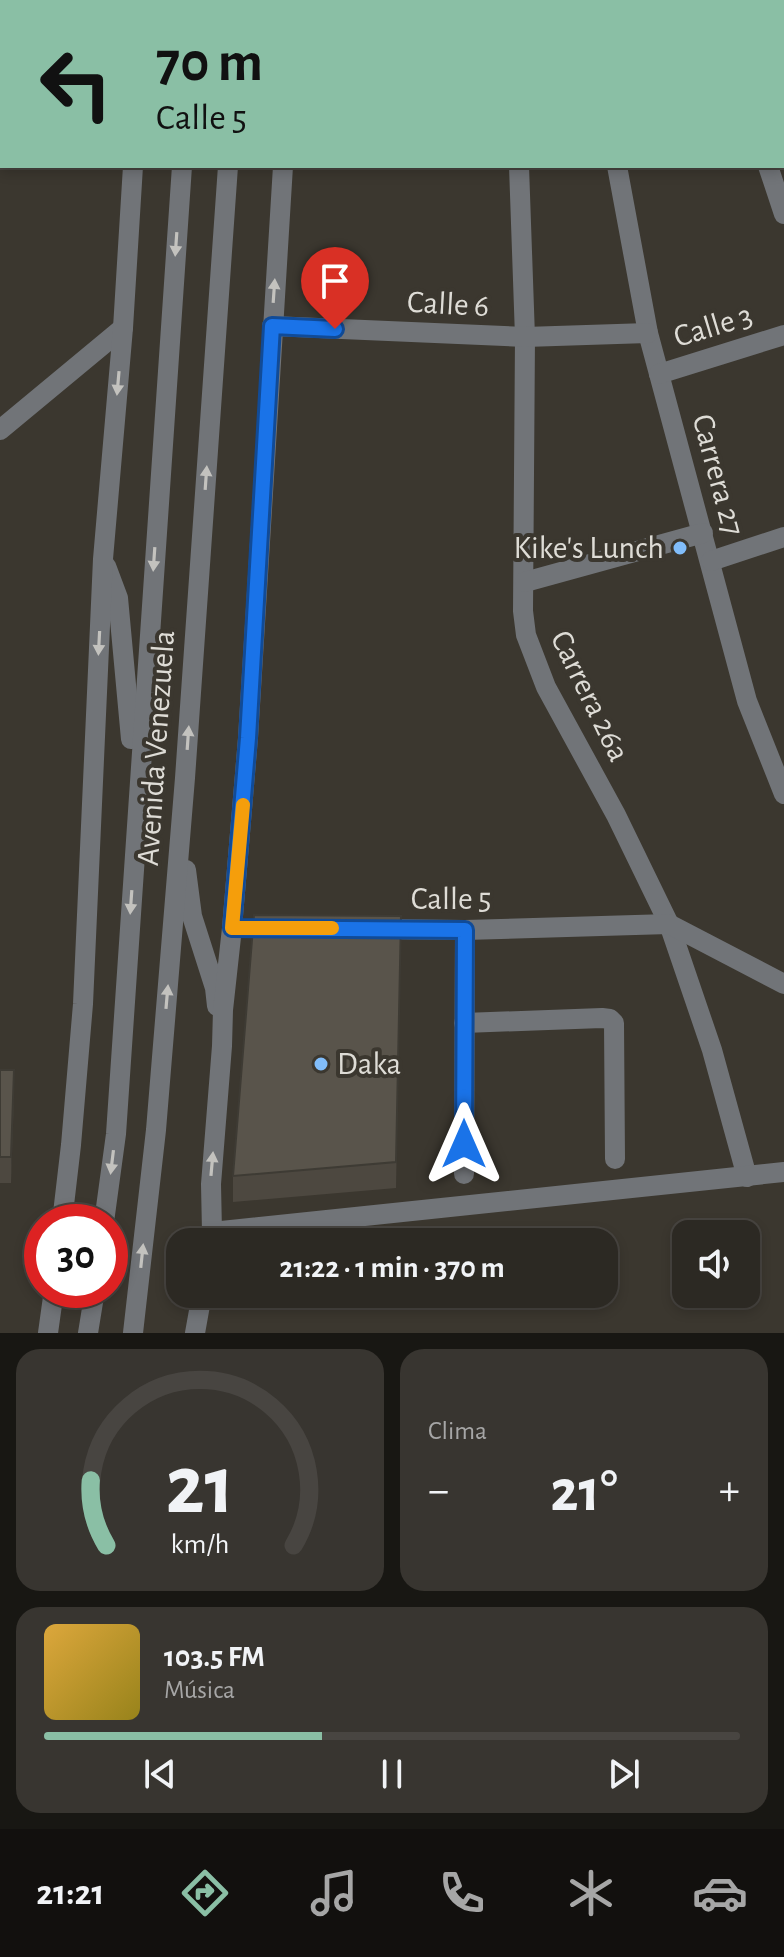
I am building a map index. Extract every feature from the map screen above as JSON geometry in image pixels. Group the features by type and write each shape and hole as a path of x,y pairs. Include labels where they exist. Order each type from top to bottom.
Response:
{"street":[{"name":"Avenida Venezuela","path":"64,1204 83,1004 103,559 133,168"},
{"name":"Avenida Venezuela","path":"106,1204 116,1134 182,168"},
{"name":"Avenida Venezuela","path":"133,1333 156,1130 181,824 228,168"},
{"path":"211,1228 211,1184 223,1010 240,928 248,738 283,168"},
{"name":"Carrera 26a","path":"519,168 525,337 523,611 526,635 546,687 616,815 669,924 712,1050 747,1177"},
{"name":"Carrera 27","path":"617,168 648,333 747,701 784,794"},
{"path":"769,168 784,214"},
{"name":"Calle 6","path":"272,326 525,337 648,333"},
{"path":"0,430 123,328"},
{"name":"Calle 3","path":"659,374 784,335"},
{"path":"525,582 703,533"},
{"path":"711,561 784,537"},
{"path":"103,559 118,598 139,786"},
{"path":"181,824 192,916 215,988 222,1046"},
{"path":"669,924 784,984"},
{"name":"Calle 5","path":"357,929 465,930 669,924"},
{"path":"464,1174 465,930"},
{"path":"464,1023 610,1019 614,1023 615,1159"},
{"path":"291,1228 784,1172"},
{"path":"48,1333 51,1308"},
{"path":"88,1333 92,1308"},
{"path":"195,1333 199,1308"}],"building":[{"name":"Daka","path":"254,915 401,916 396,1162 233,1176"},
{"path":"0,1070 14,1070 11,1157 0,1157"}],"slow traffic":[{"path":"243,805 232,928 332,928"}],"place":[{"name":"Kike's Lunch","path":"680,548"},
{"name":"Daka","path":"321,1064"}],"route":[{"path":"335,329 272,326 248,738 232,928 465,930 464,1144"}]}
